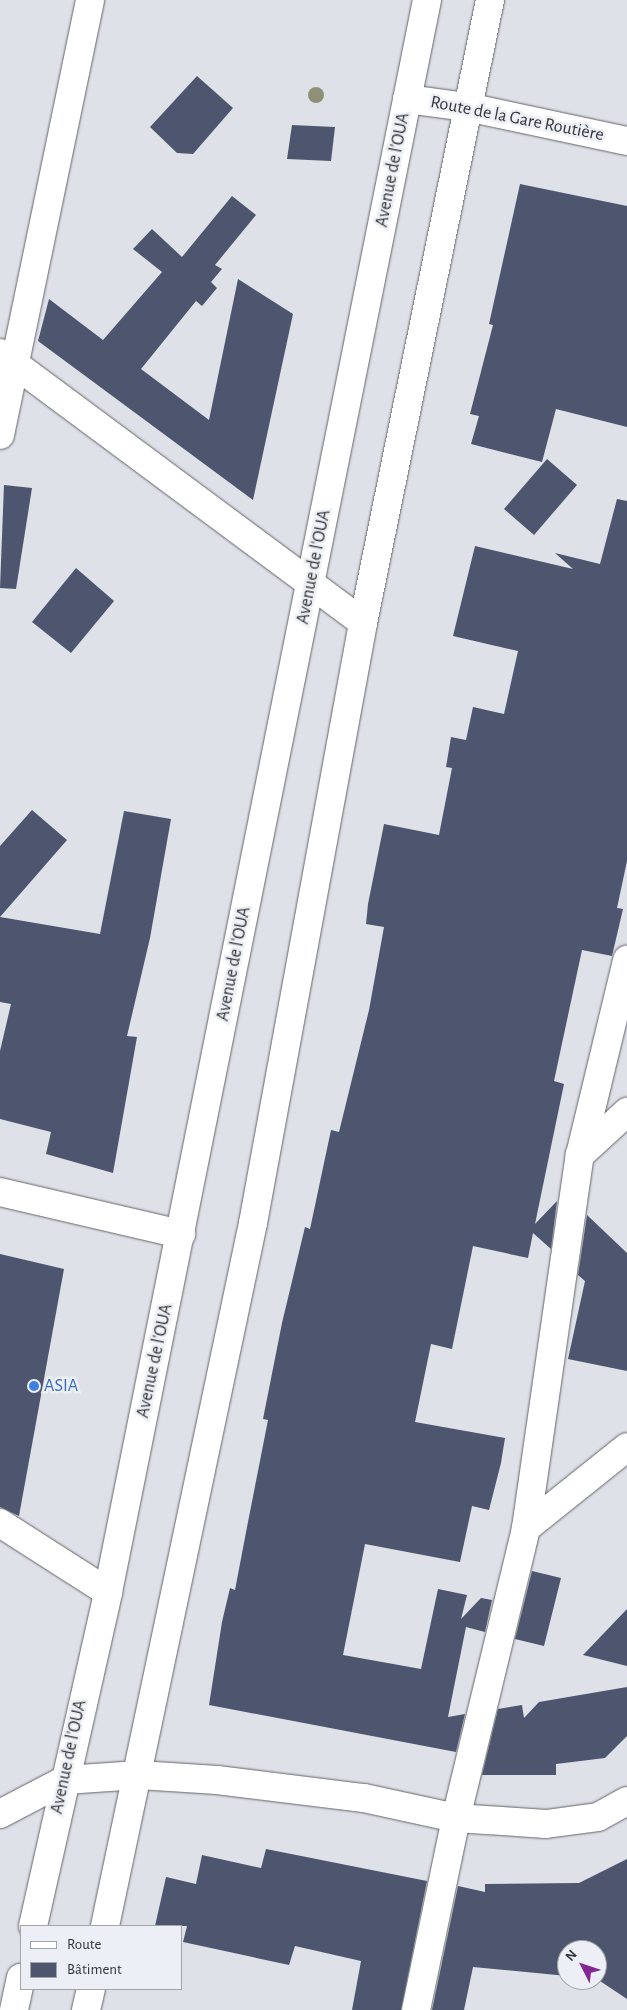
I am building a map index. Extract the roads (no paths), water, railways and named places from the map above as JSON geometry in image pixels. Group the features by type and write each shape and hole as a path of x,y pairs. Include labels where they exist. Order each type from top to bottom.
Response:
{"main road":[{"path":"0,435 8,358 90,0"},
{"name":"Avenue de l'OUA","path":"33,1925 108,1592 427,0"},
{"path":"105,1925 139,1775 253,1223 363,623 490,0"},
{"name":"Route de la Gare Routière","path":"407,99 467,107 627,141"},
{"path":"8,358 310,581 363,623"},
{"path":"416,2010 456,1818 526,1528 580,1155 627,960"},
{"path":"580,1155 627,1112"},
{"path":"0,1192 181,1234"},
{"path":"526,1528 627,1447"},
{"path":"0,1523 108,1592"},
{"path":"0,1814 65,1780 139,1775 216,1780 364,1798 456,1818 546,1824 598,1817 627,1801"},
{"path":"14,2010 20,1983"},
{"path":"86,2010 91,1990"}],"place":[{"name":"ASIA","path":"34,1386"}]}
